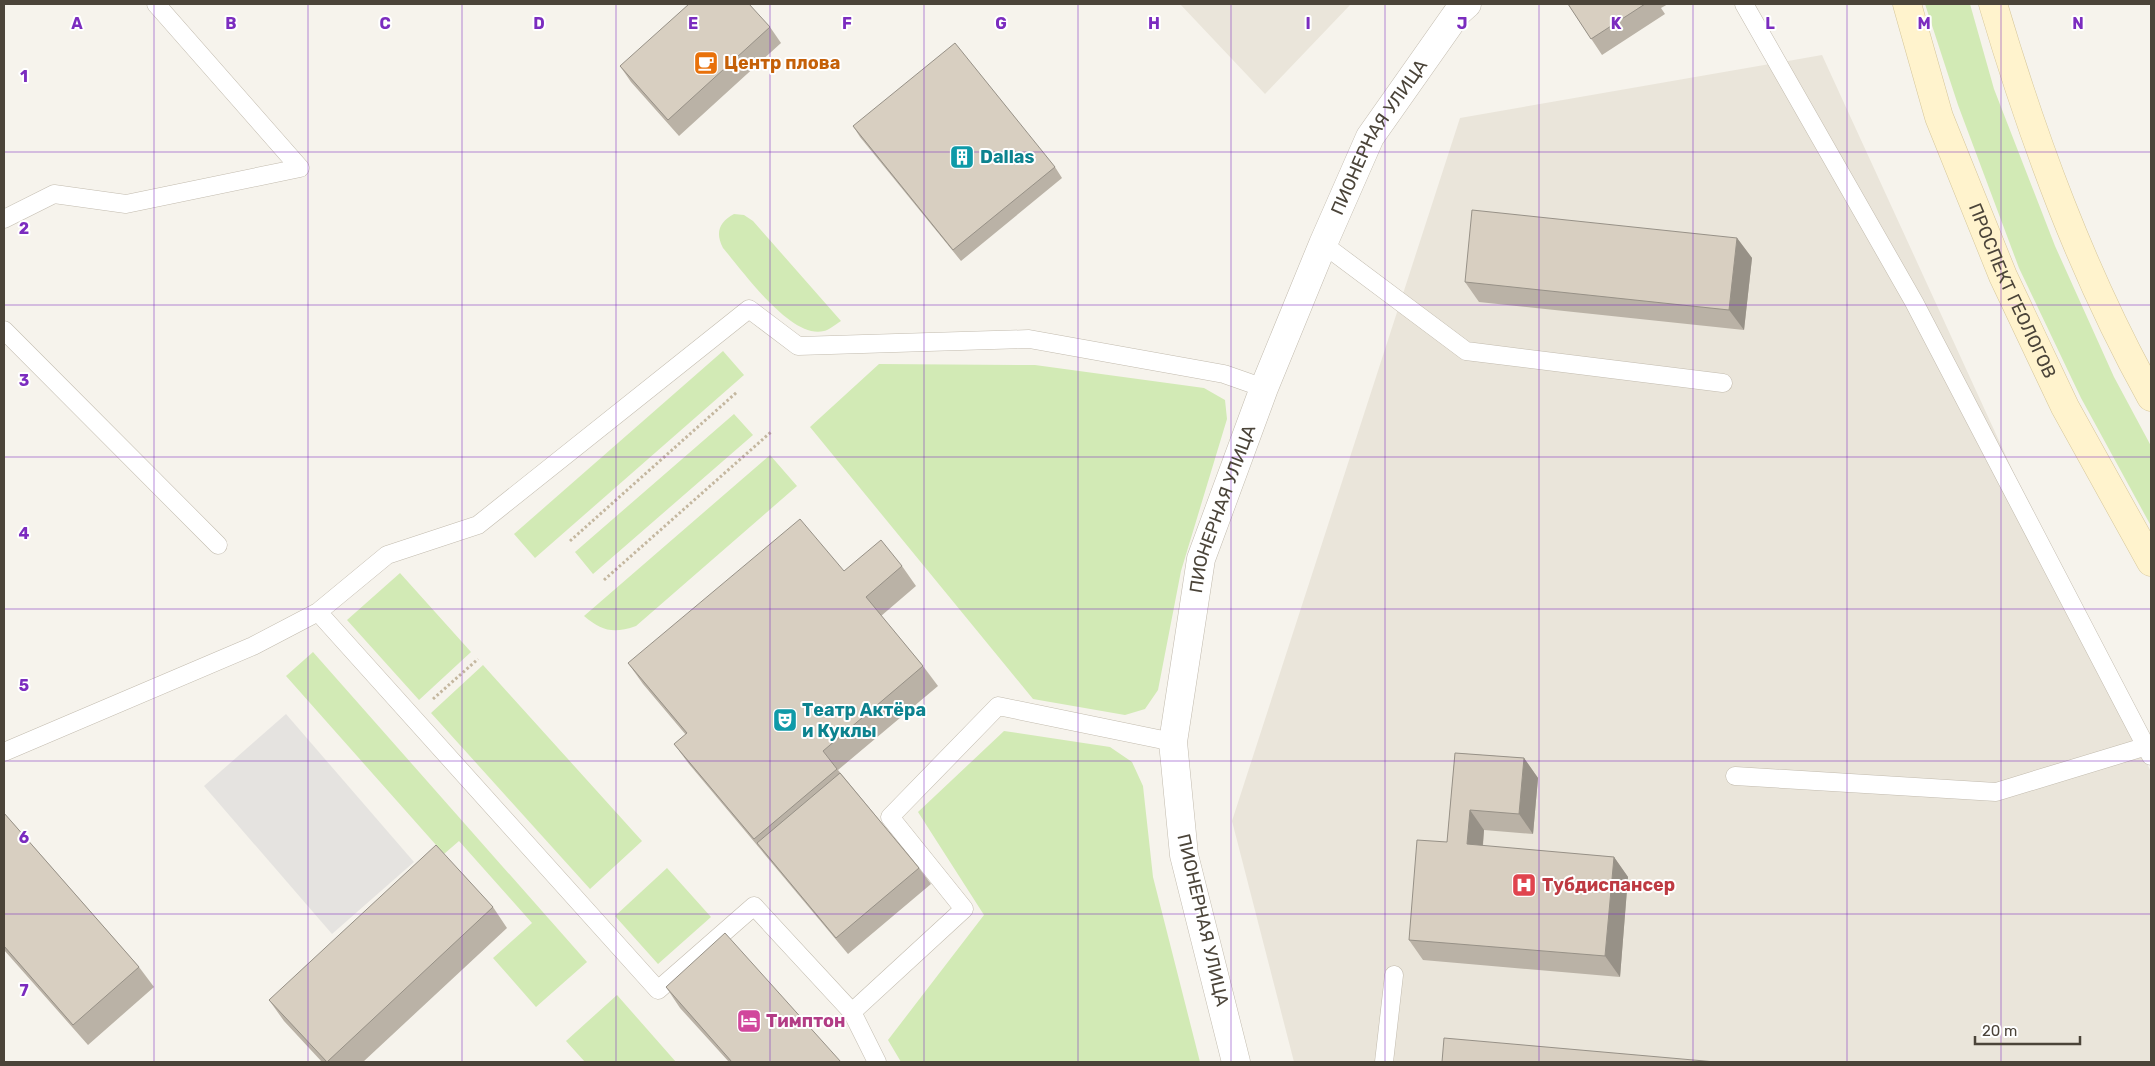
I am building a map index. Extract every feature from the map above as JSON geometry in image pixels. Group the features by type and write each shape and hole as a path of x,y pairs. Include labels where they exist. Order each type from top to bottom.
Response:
{"main road":[{"name":"ПРОСПЕКТ ГЕОЛОГОВ","path":"1907,4 1939,116 2003,276 2065,407 2151,562"},
{"path":"1993,4 2015,80 2073,236 2134,366 2151,397"}],"street":[{"name":"ПИОНЕРНАЯ УЛИЦА","path":"1236,1062 1184,855 1173,742 1201,559 1264,388 1323,244 1370,137 1458,6"}],"lane":[{"path":"4,219 54,194 126,204 300,168 156,4"},
{"path":"1735,776 1996,792 2149,751 1914,302 1744,4"},
{"path":"1323,244 1466,351 1722,384"},
{"path":"4,752 253,646 318,612 387,555 478,525 749,308 798,346 1030,339 1224,374 1264,388"},
{"path":"4,330 218,545"},
{"path":"318,612 658,990 754,906 852,1012 877,1062"},
{"path":"852,1012 964,909 890,817 998,706 1173,742"},
{"path":"1384,1062 1394,975"}],"path":[{"path":"570,541 737,392"},
{"path":"604,580 771,432"},
{"path":"431,700 478,659"}],"shaded area":[{"path":"1180,4 1351,4 1265,94"},
{"path":"1822,55 2151,772 2151,1062 1294,1062 1232,821 1460,118"},
{"path":"286,714 414,862 332,934 204,786"}],"green space":[{"path":"1925,4 1970,4 1994,89 2055,246 2114,377 2151,446 2151,526 2081,398 2019,268 1958,105"},
{"path":"734,214 744,215 753,221 841,321 824,331 811,331 797,325 768,301 723,248 721,243 719,237 720,228"},
{"path":"723,351 744,375 535,558 514,534"},
{"path":"879,364 1035,365 1204,388 1225,400 1227,419 1181,571 1158,690 1145,709 1125,715 1033,699 810,427"},
{"path":"734,414 753,435 593,574 575,552"},
{"path":"770,455 797,486 636,626 621,630 608,630 596,625 584,616"},
{"path":"400,573 471,652 419,700 347,620"},
{"path":"313,652 587,962 536,1007 493,958 532,923 459,841 444,854 286,676"},
{"path":"483,665 642,841 590,889 431,713"},
{"path":"1004,731 1110,747 1132,762 1143,786 1153,877 1200,1062 901,1062 888,1040 984,915 918,812"},
{"path":"667,868 711,917 658,964 615,916"},
{"path":"617,995 676,1062 585,1062 566,1041"}],"building":[{"name":"Центр плова","path":"689,4 749,4 770,27 668,120 620,66"},
{"path":"1568,4 1645,4 1591,39"},
{"name":"Dallas","path":"955,43 1055,167 953,250 853,126"},
{"path":"1472,210 1737,238 1729,310 1465,282"},
{"name":"Театр Актёра и Куклы","path":"800,519 844,571 881,540 902,566 866,597 923,666 823,751 837,769 754,839 674,744 687,733 628,663"},
{"path":"1455,753 1524,758 1519,814 1470,810 1467,844 1614,857 1605,956 1409,940 1417,840 1447,842"},
{"path":"840,773 919,868 836,938 757,843"},
{"path":"4,813 139,967 73,1025 4,946"},
{"path":"436,845 493,907 327,1062 269,1000"},
{"path":"725,933 841,1062 732,1062 666,987"},
{"path":"1444,1038 1716,1062 1442,1062"}],"place":[{"name":"Центр плова","path":"706,63"},
{"name":"Dallas","path":"962,157"},
{"name":"Театр Актёра и Куклы","path":"785,720"},
{"name":"Тубдиспансер","path":"1524,885"},
{"name":"Тимптон","path":"749,1021"}]}
